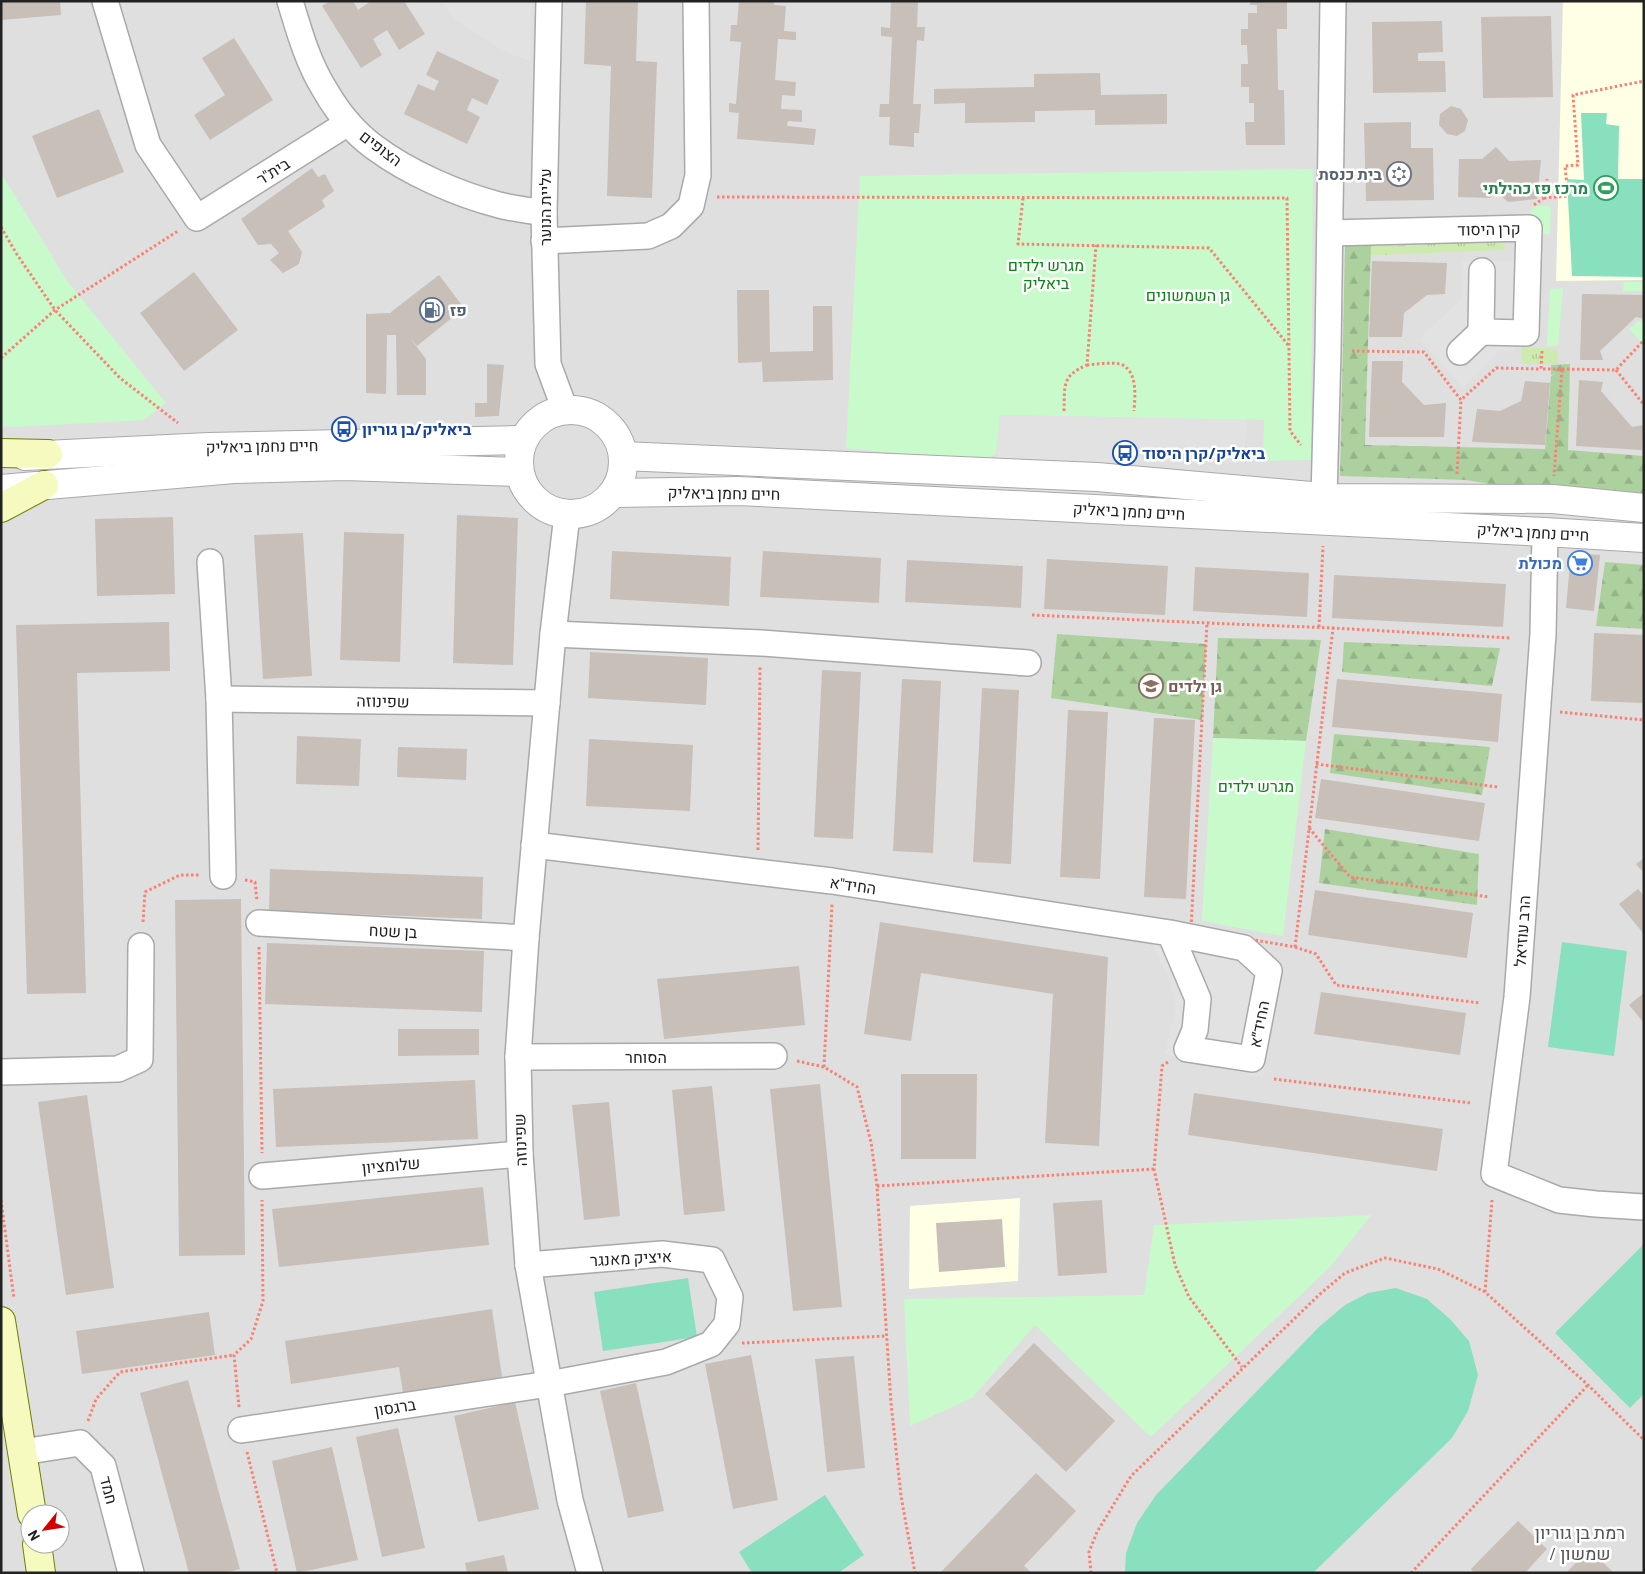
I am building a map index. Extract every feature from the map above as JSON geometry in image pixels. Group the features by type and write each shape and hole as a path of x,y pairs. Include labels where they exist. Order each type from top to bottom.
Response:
{"main road":[{"path":"1,453 48,454"},
{"path":"1,508 44,485"},
{"path":"1,1321 30,1504"},
{"path":"38,1554 41,1573"}],"street":[{"path":"106,1 148,145 197,218"},
{"name":"הצופים","path":"290,1 301,39 324,90 348,123 374,147 408,168 448,187 500,206 544,213"},
{"name":"עליית הנוער","path":"549,1 544,213 548,364 565,410"},
{"path":"544,241 648,236 671,226 691,206 698,175 696,1"},
{"path":"1324,497 1333,1"},
{"name":"בית\"ר","path":"197,218 348,123"},
{"name":"קרן היסוד","path":"1330,233 1529,228 1526,334 1481,332"},
{"path":"1460,352 1481,332 1482,271"},
{"path":"565,410 581,411 603,422 619,440 623,456 620,482 614,493 601,506 593,510 567,515 550,510 536,501 525,488 519,472 519,456 523,440 534,426 548,415 565,410"},
{"name":"חיים נחמן ביאליק","path":"1,458 48,454 208,447 523,440"},
{"name":"חיים נחמן ביאליק","path":"623,456 1097,477 1324,497 1553,499 1644,508"},
{"name":"חיים נחמן ביאליק","path":"1,489 234,469 345,466 519,472"},
{"name":"חיים נחמן ביאליק","path":"614,493 739,491 1644,538"},
{"name":"שפינוזה","path":"567,515 553,634 526,938 518,1057 520,1154 528,1265 570,1500 590,1573"},
{"name":"הרב עוזיאל","path":"1494,1174 1517,997 1543,634 1545,532"},
{"path":"210,562 219,699 223,876"},
{"path":"553,634 760,643 1028,663"},
{"name":"שפינוזה","path":"219,699 547,703"},
{"name":"החיד\"א","path":"534,845 832,881 1170,933"},
{"name":"בן שטח","path":"259,923 526,938"},
{"path":"1170,933 1198,998 1195,1030 1187,1049"},
{"name":"החיד״א","path":"1170,933 1244,948 1269,971 1252,1059 1187,1049"},
{"path":"1,1072 118,1069 140,1059 141,946"},
{"name":"הסוחר","path":"518,1057 774,1056"},
{"name":"שלומציון","path":"262,1176 520,1154"},
{"path":"1494,1174 1558,1200 1644,1207"},
{"name":"איציק מאנגר","path":"528,1265 662,1254 712,1260 730,1297 727,1324 711,1344 666,1362 549,1384"},
{"name":"ברגסון","path":"241,1430 549,1384"},
{"path":"22,1452 80,1443"},
{"name":"חמד","path":"80,1443 103,1466 131,1573"}],"path":[{"path":"1531,208 1544,198 1568,196 1565,166 1578,164 1573,94 1644,81"},
{"path":"1544,198 1547,179"},
{"path":"713,197 1287,198 1290,431 1306,453"},
{"path":"1023,198 1018,244 1209,248 1289,346"},
{"path":"1,358 54,310 197,218"},
{"path":"1,227 54,310 120,378 208,447"},
{"path":"1087,364 1096,246"},
{"path":"1461,400 1496,368 1616,370 1644,340"},
{"path":"1540,369 1542,349"},
{"path":"1328,350 1424,352 1461,400 1457,475"},
{"path":"1064,411 1065,383 1074,370 1087,364 1120,364 1130,373 1136,390 1134,411"},
{"path":"1553,499 1562,369"},
{"path":"1616,370 1644,405"},
{"path":"1319,628 1324,538"},
{"path":"1032,615 1332,628"},
{"path":"1207,623 1511,638"},
{"path":"1207,623 1191,929 1295,947 1316,954 1336,985 1480,1003"},
{"path":"1295,947 1332,628"},
{"path":"758,873 760,643"},
{"path":"1556,712 1644,720"},
{"path":"1316,764 1498,787"},
{"path":"1308,827 1350,877 1489,898"},
{"path":"824,1067 832,881"},
{"path":"1187,1049 1162,1066 1154,1168 1175,1265 1189,1297 1242,1367"},
{"path":"774,1056 824,1067 857,1087 872,1142 877,1186 886,1336 901,1496 915,1573"},
{"path":"1274,1079 1471,1103"},
{"path":"877,1186 1154,1168"},
{"path":"1485,1292 1494,1174"},
{"path":"1090,1573 1089,1552 1097,1532 1131,1476 1242,1367 1320,1294 1345,1273 1386,1258 1438,1269 1485,1292 1588,1385 1644,1440"},
{"path":"711,1344 886,1336"},
{"path":"80,1443 96,1399 120,1372 234,1355"},
{"path":"1411,1573 1588,1385"}],"shaded area":[{"path":"1,1 1644,1 1644,1573 1,1573"},
{"path":"442,1 531,1 530,61 504,51 455,20"},
{"path":"1563,1 1644,1 1644,280 1556,281"},
{"path":"1537,260 1514,350 1500,351 1463,388 1419,339 1461,299 1462,261"},
{"path":"1000,415 1247,420 1243,463 996,462"},
{"path":"1152,942 1281,963 1263,1078 1164,1054 1176,1008 1169,979"},
{"path":"1020,1198 1018,1281 909,1289 910,1206"}],"green space":[{"name":"מרכז פז כהילתי","path":"1581,113 1607,113 1606,124 1619,126 1618,179 1644,179 1644,277 1572,276 1567,179 1584,180"},
{"name":"גן השמשונים","path":"1313,169 1311,460 1263,461 1264,420 1000,415 996,454 980,462 846,448 860,176"},
{"path":"1,173 68,282 166,403 144,420 15,427 1,426"},
{"path":"1535,206 1551,206 1550,234 1532,235 1530,212"},
{"path":"1504,237 1505,250 1355,256 1355,244"},
{"path":"1345,244 1371,244 1365,445 1545,449 1551,376 1556,373 1551,375 1551,365 1570,364 1568,450 1644,456 1644,495 1514,488 1466,480 1340,476"},
{"path":"1624,282 1644,282 1644,291 1623,291"},
{"path":"1563,288 1558,346 1547,346 1550,289"},
{"path":"1638,321 1644,321 1644,345 1629,329"},
{"path":"1522,347 1557,349 1558,364 1521,364"},
{"path":"1605,562 1644,565 1644,629 1596,626"},
{"path":"1057,634 1206,644 1202,720 1051,698"},
{"path":"1218,638 1321,640 1306,741 1213,738"},
{"path":"1344,642 1500,648 1492,686 1342,672"},
{"path":"1334,734 1490,747 1482,795 1330,773"},
{"name":"מגרש ילדים","path":"1213,738 1306,741 1283,936 1202,921"},
{"path":"1325,829 1479,854 1477,905 1319,883"},
{"path":"1562,942 1627,951 1614,1056 1548,1047"},
{"path":"1371,1215 1331,1266 1151,1437 1035,1325 972,1398 910,1426 904,1299 1144,1295 1154,1225"},
{"path":"1644,1244 1644,1394 1630,1408 1555,1333"},
{"path":"688,1278 697,1337 603,1351 594,1292"},
{"path":"1396,1288 1427,1299 1450,1319 1469,1341 1478,1375 1468,1411 1452,1438 1313,1573 1125,1573 1126,1553 1137,1523 1156,1495 1320,1326 1345,1305 1368,1293"},
{"path":"825,1495 864,1555 838,1573 752,1573 739,1552"}],"building":[{"path":"1,1 60,1 61,15 1,20"},
{"path":"330,1 353,1 358,10 371,1 404,1 425,34 399,50 387,30 373,39 382,55 361,68 322,6"},
{"path":"586,1 638,1 636,61 657,62 652,198 607,196 611,66 584,64"},
{"path":"739,1 774,1 774,5 786,6 784,31 796,32 796,40 778,39 775,80 796,82 795,96 782,95 781,109 802,110 802,122 788,121 787,126 816,129 814,145 737,139 739,113 729,112 729,103 736,104 741,42 730,41 731,25 737,25"},
{"path":"891,1 918,1 917,27 925,27 924,41 917,40 913,104 921,104 919,133 914,133 914,147 889,145 890,117 879,117 880,104 889,104 892,37 881,36 881,27 890,28"},
{"path":"1250,1 1287,1 1287,29 1277,29 1278,90 1284,90 1285,145 1246,145 1245,122 1254,122 1254,103 1249,103 1249,87 1241,87 1241,64 1248,64 1247,45 1241,45 1241,29 1248,29 1248,13 1257,13 1257,5 1250,5"},
{"path":"1551,16 1553,97 1483,98 1481,17"},
{"path":"1442,21 1443,52 1418,53 1418,61 1445,61 1446,92 1373,93 1372,22"},
{"path":"234,38 273,100 210,140 194,115 225,95 202,58"},
{"path":"437,51 499,80 487,105 472,98 467,110 480,117 467,144 404,114 418,84 434,91 439,81 426,75"},
{"path":"1100,73 1101,95 1167,94 1167,124 1095,125 1095,110 1035,111 1035,122 965,123 965,103 934,104 934,89 1034,87 1034,74"},
{"path":"1451,106 1461,109 1468,120 1465,131 1457,136 1447,134 1439,125 1440,114"},
{"path":"99,109 124,172 57,198 32,136"},
{"name":"בית כנסת","path":"1411,122 1411,148 1433,148 1434,200 1366,201 1364,123"},
{"path":"1496,147 1509,161 1541,160 1537,199 1508,202 1497,192 1490,198 1458,197 1459,159 1482,159"},
{"path":"312,168 318,177 325,174 334,191 322,200 325,207 288,231 302,252 299,264 283,273 270,260 279,253 271,244 258,245 241,219"},
{"path":"1372,261 1447,263 1445,294 1427,295 1404,313 1402,337 1369,337"},
{"path":"194,272 238,330 184,371 140,313"},
{"path":"439,275 464,308 417,346 410,338 426,359 426,395 397,395 396,335 387,335 386,394 366,393 366,314 391,313"},
{"path":"737,290 769,290 770,352 813,351 813,306 832,306 833,380 763,382 762,362 738,363"},
{"path":"1582,294 1644,295 1644,319 1636,317 1600,351 1603,360 1580,360"},
{"path":"1372,361 1403,361 1402,382 1424,405 1446,403 1444,437 1369,437"},
{"path":"487,364 504,365 499,416 475,417 475,403 487,403"},
{"path":"1579,380 1603,382 1601,391 1632,427 1643,425 1642,450 1576,446"},
{"path":"1525,381 1550,383 1545,445 1472,442 1477,409 1500,411 1521,401"},
{"path":"457,515 518,518 513,665 453,663"},
{"path":"173,517 175,594 97,596 95,519"},
{"path":"344,532 404,534 400,662 340,660"},
{"path":"303,533 312,676 263,679 254,535"},
{"path":"612,551 731,557 729,606 610,599"},
{"path":"763,551 881,558 879,603 760,597"},
{"path":"1571,553 1600,555 1594,611 1566,608"},
{"path":"1047,559 1168,566 1165,615 1044,609"},
{"path":"907,560 1023,566 1021,608 905,602"},
{"path":"1195,567 1309,573 1307,617 1193,611"},
{"path":"1334,575 1506,584 1503,627 1332,618"},
{"path":"169,622 170,671 77,673 86,993 27,994 16,625"},
{"path":"1594,633 1644,635 1644,703 1591,701"},
{"path":"590,652 708,658 706,705 588,698"},
{"path":"822,670 861,672 853,839 814,837"},
{"path":"902,679 941,681 933,853 893,851"},
{"path":"1337,679 1502,694 1498,742 1332,727"},
{"path":"982,688 1019,690 1011,864 973,862"},
{"path":"1068,710 1108,712 1100,879 1060,877"},
{"path":"1154,718 1195,720 1186,899 1144,897"},
{"path":"297,736 361,739 359,786 296,784"},
{"path":"589,739 693,745 690,811 586,806"},
{"path":"398,747 467,749 466,780 397,777"},
{"path":"1321,779 1485,803 1479,841 1315,818"},
{"path":"1644,858 1644,873 1636,864"},
{"path":"270,869 483,877 482,919 269,911"},
{"path":"1638,889 1644,896 1644,934 1619,904"},
{"path":"1315,890 1473,913 1467,958 1308,935"},
{"path":"241,899 245,1255 179,1256 175,900"},
{"path":"880,922 1108,957 1099,1146 1045,1143 1053,994 921,973 911,1041 864,1034"},
{"path":"267,943 484,951 482,1012 265,1004"},
{"path":"799,966 805,1025 664,1039 657,979"},
{"path":"1321,992 1466,1013 1460,1055 1314,1034"},
{"path":"1644,993 1644,1023 1629,1005"},
{"path":"398,1029 479,1029 479,1055 398,1056"},
{"path":"901,1074 977,1074 976,1159 901,1159"},
{"path":"475,1080 478,1139 276,1147 273,1089"},
{"path":"820,1084 842,1307 793,1311 770,1089"},
{"path":"712,1086 725,1211 684,1215 672,1090"},
{"path":"1194,1093 1443,1129 1437,1171 1188,1135"},
{"path":"87,1095 114,1288 66,1295 38,1102"},
{"path":"609,1102 620,1216 584,1220 572,1105"},
{"path":"483,1187 489,1245 279,1267 272,1209"},
{"path":"1102,1200 1107,1273 1058,1276 1053,1203"},
{"path":"1002,1219 1005,1267 939,1272 936,1223"},
{"path":"492,1309 502,1377 403,1393 399,1367 291,1384 285,1341"},
{"path":"209,1312 215,1355 82,1374 76,1331"},
{"path":"1034,1343 1115,1421 1066,1472 985,1394"},
{"path":"751,1355 778,1500 733,1509 705,1364"},
{"path":"854,1356 865,1468 827,1472 815,1359"},
{"path":"188,1380 240,1569 225,1573 189,1573 140,1393"},
{"path":"636,1383 664,1511 628,1518 600,1391"},
{"path":"515,1402 539,1509 478,1522 454,1416"},
{"path":"398,1428 425,1548 382,1557 356,1437"},
{"path":"332,1447 358,1560 297,1573 272,1461"},
{"path":"1036,1473 1076,1511 1024,1566 1032,1573 940,1573"},
{"path":"1518,1521 1547,1549 1525,1573 1474,1573 1471,1569"},
{"path":"1589,1549 1614,1573 1569,1573 1568,1571"},
{"path":"504,1555 508,1573 467,1573 465,1563"}],"place":[{"name":"בית כנסת","path":"1399,174"},
{"name":"מרכז פז כהילתי","path":"1606,188"},
{"name":"פז","path":"432,310"},
{"name":"ביאליק/בן גוריון","path":"344,429"},
{"name":"ביאליק/קרן היסוד","path":"1125,453"},
{"name":"מכולת","path":"1580,563"},
{"name":"גן ילדים","path":"1151,686"}],"district":[{"name":"רמת בן גוריון / שמשון","path":"1580,1544"}],"park label":[{"name":"מגרש ילדים ביאליק","path":"1046,274"}]}
